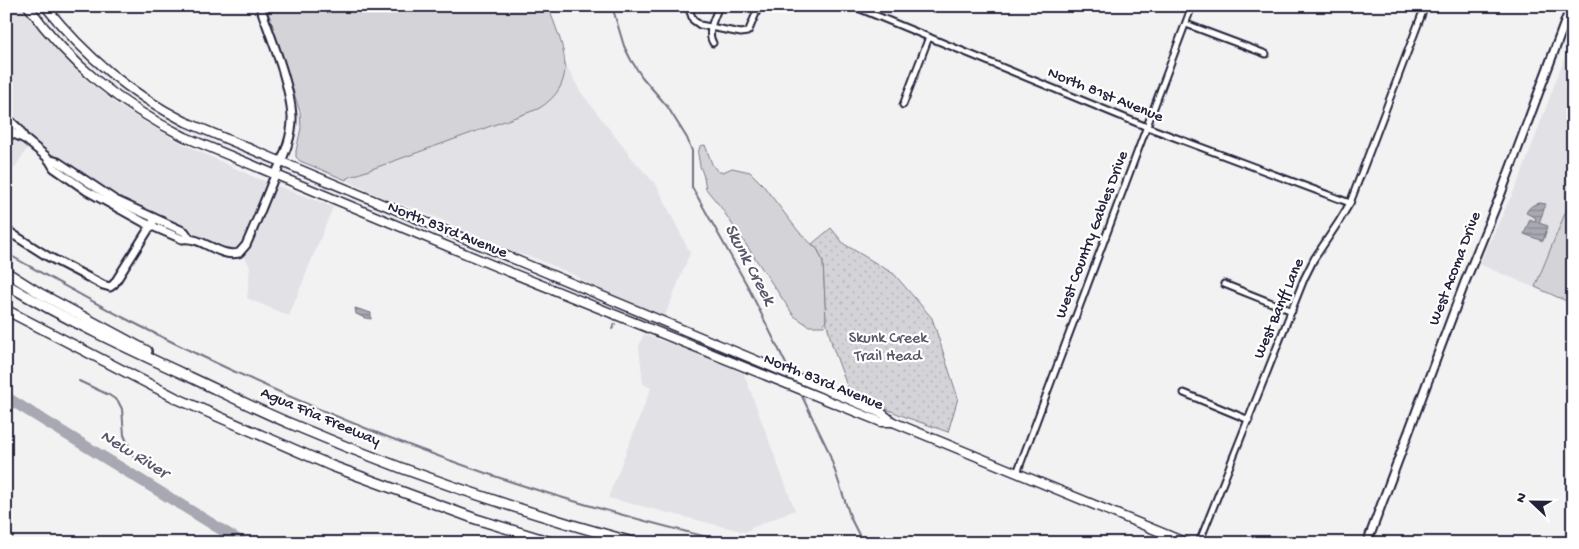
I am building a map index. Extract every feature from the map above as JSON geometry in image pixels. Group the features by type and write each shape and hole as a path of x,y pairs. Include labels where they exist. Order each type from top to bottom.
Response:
{"highway":[{"path":"6,272 49,298 229,395"},
{"name":"Agua Fria Freeway","path":"6,284 104,337 290,423 373,457 470,492 636,543"},
{"path":"6,310 178,400 332,466 476,519 554,543"}],"main road":[{"name":"North 83rd Avenue","path":"28,6 65,51 98,83 130,106 185,138 881,422 893,422"},
{"name":"North 83rd Avenue","path":"46,6 70,36 105,70 131,90 160,108 210,133 870,408 883,414 893,422 1187,543"}],"street":[{"path":"6,126 14,134 25,139 48,158 54,168 87,191 154,223 182,239 189,238 225,253 239,253 246,245 281,162 290,132 290,107 286,84 260,6"},
{"path":"688,6 696,23 711,28 741,33 747,32 759,6"},
{"path":"713,44 711,28 719,6"},
{"name":"North 81st Avenue","path":"853,6 1147,127 1350,203"},
{"name":"West Country Gables Drive","path":"1017,473 1192,6"},
{"name":"West Banff Lane","path":"1199,543 1314,260 1350,203 1425,6"},
{"name":"West Acoma Drive","path":"1367,543 1571,6"},
{"path":"1186,24 1266,54"},
{"path":"903,105 929,36"},
{"path":"6,118 19,128 25,139"},
{"path":"6,230 47,256 110,287 114,284 154,223"},
{"path":"1224,284 1292,311"},
{"path":"1184,394 1249,420"}],"shaded area":[{"path":"6,6 21,6 48,41 82,76 116,104 143,121 181,143 256,178 333,207 289,316 247,298 250,267 246,259 230,249 136,209 68,167 34,139 6,180"},
{"path":"1573,34 1573,304 1479,264 1520,178"},
{"path":"564,61 580,91 631,157 657,186 690,253 664,318 601,291 574,275 535,258 512,252 416,209 385,199 346,180 347,178 538,109 564,69"},
{"path":"1540,203 1546,204 1539,223 1548,226 1543,241 1524,234 1530,219 1535,221 1536,218 1526,213 1528,209"},
{"path":"355,308 371,313 371,319 356,314"},
{"path":"644,334 662,341 682,345 744,371 795,510 745,532 608,498 651,388 643,384 639,346"}],"green space":[{"path":"266,6 548,6 563,49 564,75 560,87 552,98 538,109 347,178 346,180 300,161 296,157 301,128 300,112"},
{"path":"705,145 712,164 718,172 732,168 750,172 762,184 799,232 818,250 823,262 826,320 824,326 809,326 794,316 720,206 706,189 698,154 700,146"},
{"path":"1573,203 1573,304 1535,287 1568,206"},
{"name":"Skunk Creek Trail Head","path":"831,228 844,244 894,274 932,318 958,398 948,432 850,394 832,345 826,320 823,262 818,250 812,244"}],"waterway":[{"name":"Skunk Creek","path":"612,6 624,46 631,60 642,77 667,106 687,138 692,151 692,187 747,285 790,372"},
{"path":"6,253 99,305 224,367 368,429 515,483 622,515 731,543"},
{"path":"612,329 615,324"},
{"path":"79,381 118,401 122,409 124,435 134,458"},
{"name":"Skunk Creek","path":"800,392 828,450 851,519 863,543"},
{"name":"New River","path":"6,397 243,543"}]}
